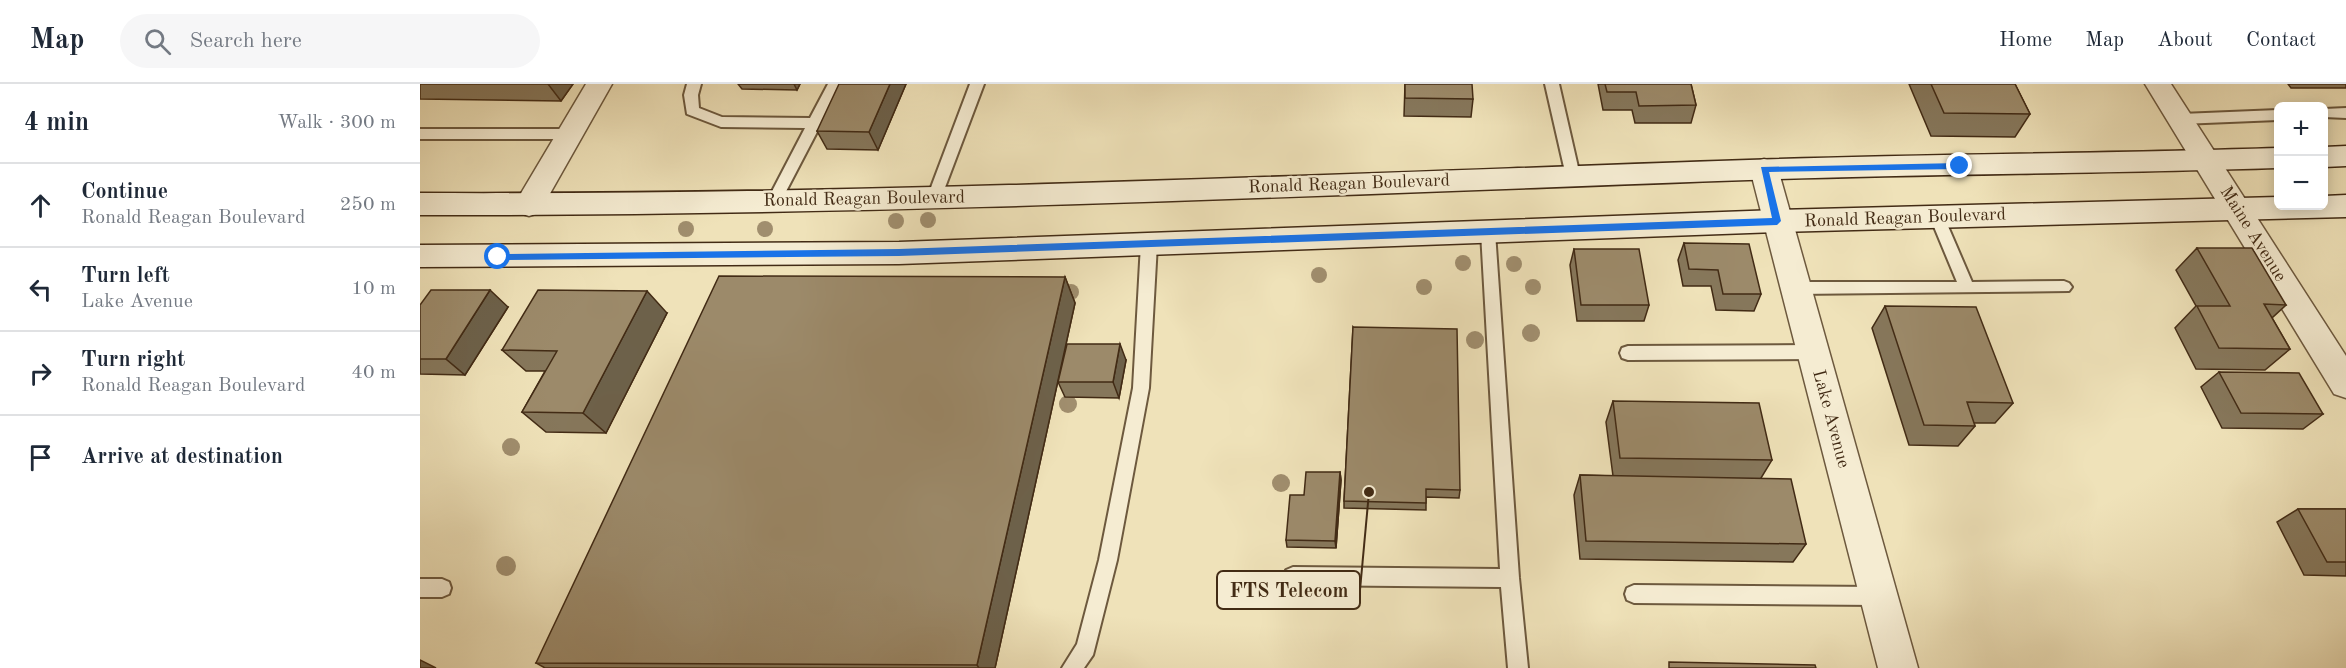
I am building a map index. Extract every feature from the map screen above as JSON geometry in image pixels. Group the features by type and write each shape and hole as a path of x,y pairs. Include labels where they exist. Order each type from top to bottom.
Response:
{"main road":[{"path":"529,205 599,84"},
{"name":"Maine Avenue","path":"2158,84 2346,384"},
{"path":"2328,157 2346,156"},
{"name":"Ronald Reagan Boulevard","path":"420,204 529,205 934,198 1764,169 2274,158"},
{"name":"Lake Avenue","path":"1764,169 1898,668"},
{"name":"Ronald Reagan Boulevard","path":"420,256 899,253 1777,221 2346,206"}],"lane":[{"path":"694,84 691,95 692,111 721,122 814,123"},
{"path":"774,201 835,84"},
{"path":"934,198 977,84"},
{"path":"1552,84 1573,176"},
{"path":"2328,113 2346,113"},
{"path":"2181,119 2274,115"},
{"path":"420,134 570,134"},
{"path":"1937,217 1967,288"},
{"path":"1488,232 1510,578 1518,668"},
{"path":"1072,668 1086,648 1105,571 1141,388 1149,244"},
{"path":"1796,288 2064,287"},
{"path":"1628,352 1812,352"},
{"path":"1293,576 1510,578"},
{"path":"420,588 442,588"},
{"path":"1634,594 1878,596"}],"building":[{"path":"839,84 890,84 869,132 817,131"},
{"path":"1405,84 1472,84 1473,99 1405,98"},
{"path":"1605,84 1691,84 1696,105 1639,106 1636,92 1607,92"},
{"path":"1931,84 2015,84 2030,114 1944,113"},
{"path":"1684,243 1749,244 1761,294 1723,294 1718,270 1689,269"},
{"path":"2197,248 2252,248 2286,305 2264,304 2290,349 2219,348 2197,306 2230,306"},
{"path":"1574,249 1639,249 1649,305 1581,305"},
{"path":"719,276 1065,277 977,665 536,663"},
{"path":"431,290 490,290 446,359 420,359 420,305"},
{"path":"538,290 647,291 583,413 522,412 557,351 502,350"},
{"path":"1885,306 1976,307 2013,403 1967,402 1975,426 1924,425"},
{"path":"1353,327 1457,329 1460,490 1426,489 1426,503 1344,501"},
{"path":"1067,344 1120,344 1113,382 1058,382"},
{"path":"2219,372 2299,373 2323,414 2241,413"},
{"path":"1613,401 1759,403 1772,460 1620,458"},
{"path":"1306,472 1340,472 1335,541 1286,540 1290,495 1304,495"},
{"path":"1580,475 1791,479 1806,544 1586,541"},
{"path":"2298,509 2346,509 2346,562 2327,562"},
{"path":"1669,662 1815,665 1816,668 1669,668"}],"place":[{"name":"FTS Telecom","path":"1369,492"}],"route":[{"path":"498,257 899,253 1777,221 1764,169 1960,166"}]}
